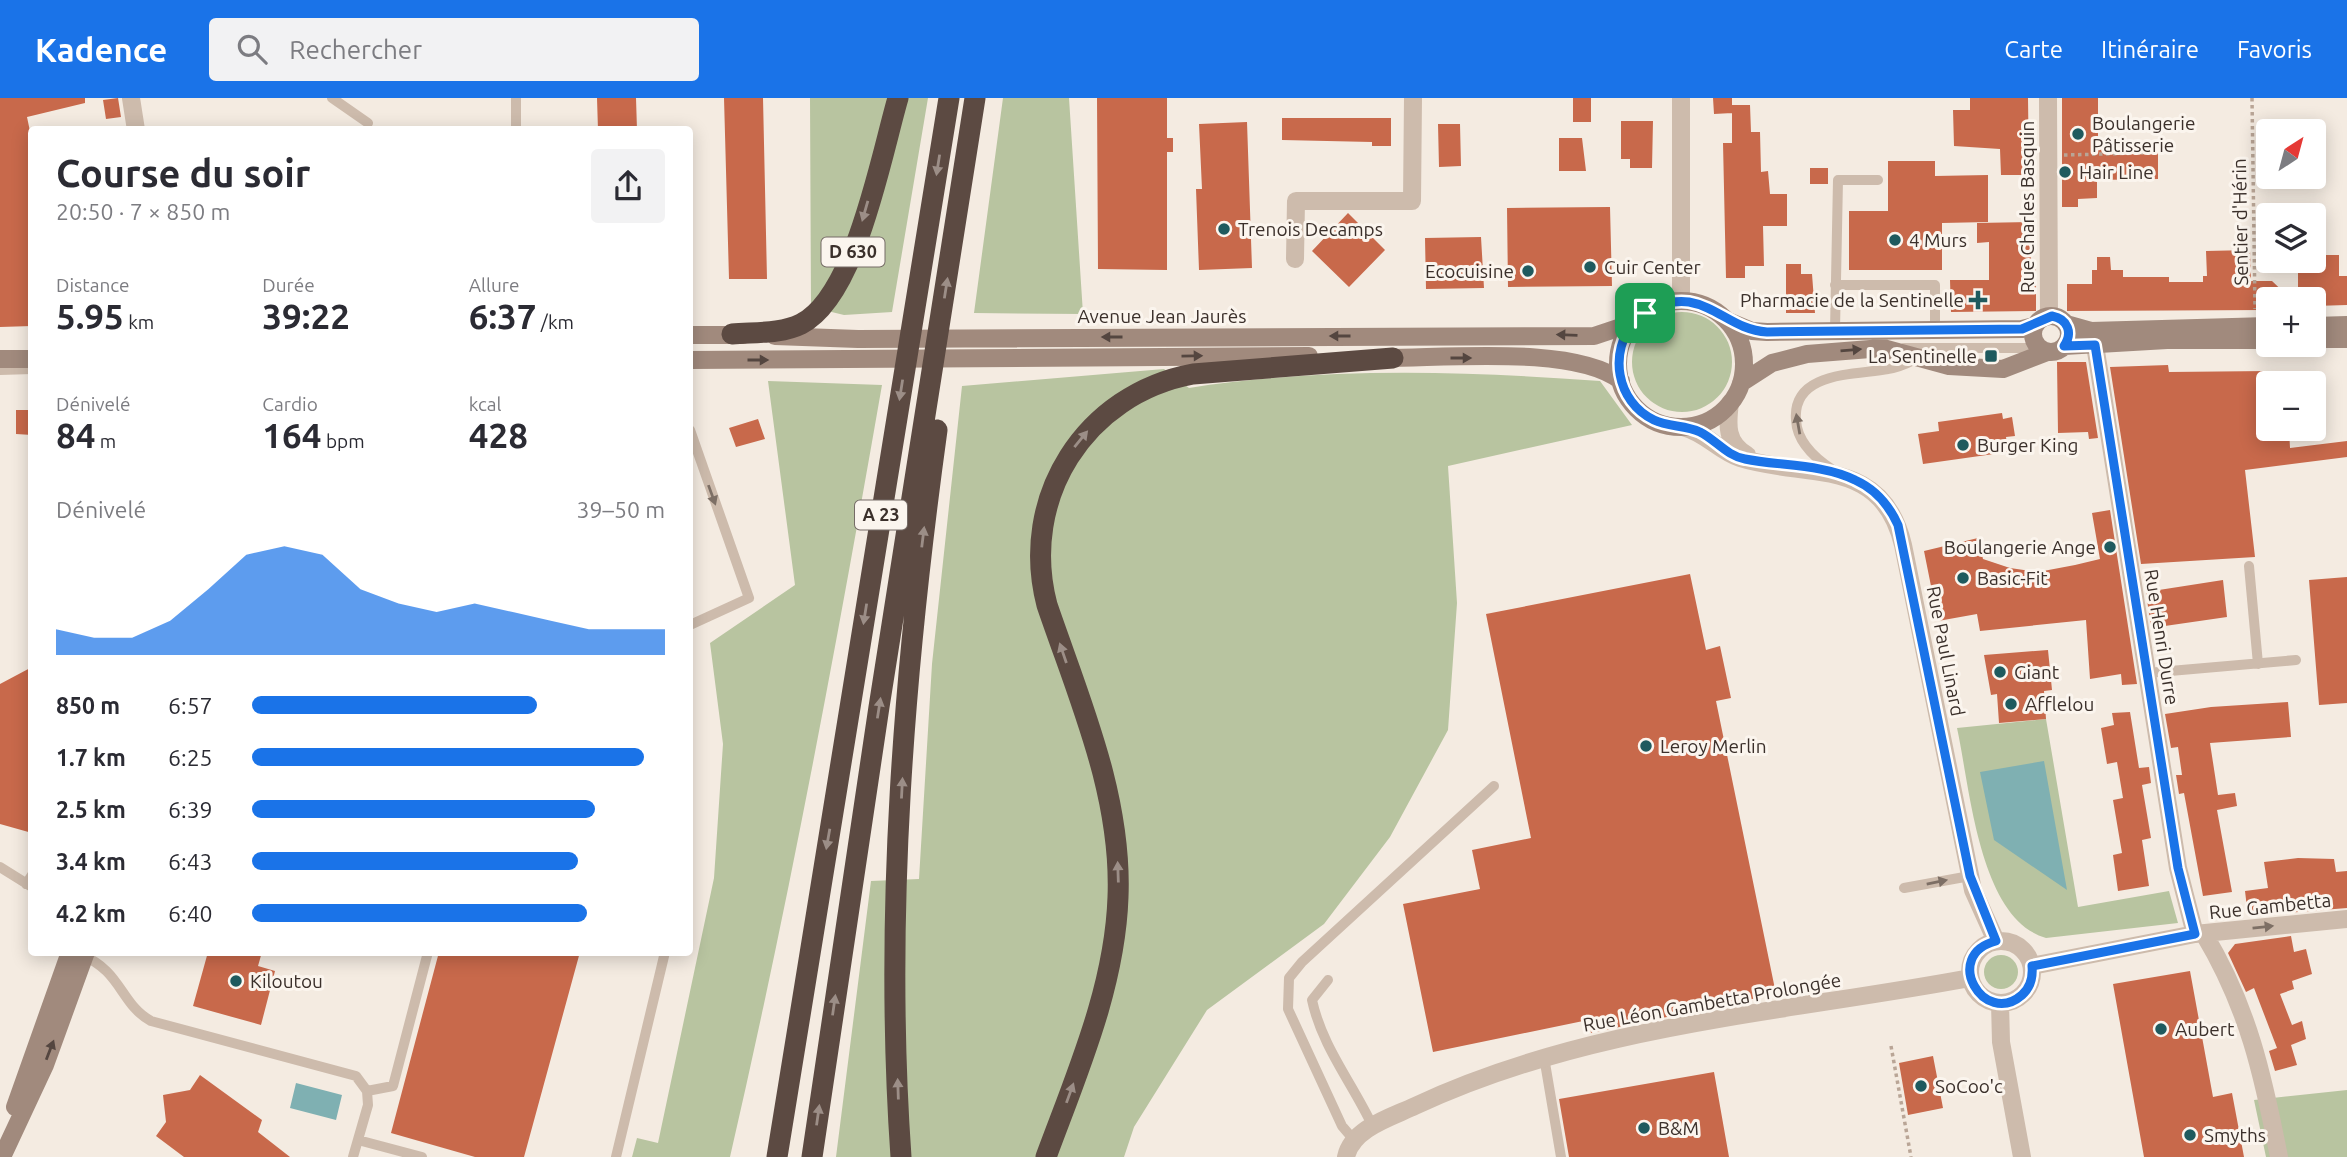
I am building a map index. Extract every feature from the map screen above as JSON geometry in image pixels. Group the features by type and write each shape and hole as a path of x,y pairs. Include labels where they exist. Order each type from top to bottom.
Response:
{"highway":[{"name":"D 630","path":"732,334 791,328 817,313 831,297 853,254 898,98"},
{"name":"A 23","path":"777,1157 949,98"},
{"name":"A 23","path":"812,1157 975,98"},
{"path":"901,1157 896,998 898,876 914,620 940,412 941,383 935,355"},
{"path":"1046,1157 1101,999 1115,930 1119,888 1116,839 1106,786 1041,579 1041,528 1055,479 1075,446 1102,416 1128,398 1167,380 1193,374 1393,358"},
{"path":"762,1157 793,1054"}],"main road":[{"path":"1727,321 1739,339 1743,354 1741,383 1730,403 1709,420 1684,427 1663,424 1644,414 1630,400 1621,381 1620,350 1633,323 1651,308 1681,301 1703,305 1727,321 1760,332 1935,330 2041,321 2057,317 2066,324 2091,331 2256,326"},
{"path":"2041,321 2032,335 2050,349 2095,345 2256,340"},
{"name":"Avenue Jean Jaurès","path":"693,335 858,339 1594,336 1612,333 1633,323"},
{"path":"1741,383 1766,366 1791,357 1858,349 1889,349 1955,368 2003,369 2050,349 2069,336 2066,324"},
{"path":"2326,326 2347,325"},
{"path":"2326,339 2347,339"},
{"path":"0,347 28,347"},
{"name":"Avenue Jean Jaurès","path":"693,360 1258,355 1546,359 1588,365 1621,381"},
{"path":"0,359 28,359"},
{"path":"1,1157 27,1069 78,956"}],"street":[{"path":"131,98 135,126"},
{"path":"1295,259 1296,201 1412,201 1413,98"},
{"path":"1681,98 1681,301"},
{"name":"Rue Charles Basquin","path":"2041,321 2048,98"},
{"name":"Rue Henri Durre","path":"2095,345 2178,868 2199,934 2232,984 2253,1037 2279,1157"},
{"name":"Rue Paul Linard","path":"1730,403 1728,425 1731,439 1739,450 1759,461"},
{"name":"Rue Paul Linard","path":"1684,427 1706,436 1735,456 1840,474 1856,480 1877,494 1894,517 1901,536 1970,876 1996,941"},
{"name":"Rue Gambetta","path":"2032,966 2199,934 2347,919"},
{"path":"1996,941 2019,946 2032,966 2031,981 2023,994 2015,1000 2000,1003 1981,995 1970,978 1975,954 1986,944 1996,941"},
{"name":"Rue Léon Gambetta Prolongée","path":"1350,1149 1373,1127 1451,1089 1544,1056 1631,1034 1970,978"},
{"path":"2000,1003 2001,1042 2022,1157"}],"lane":[{"path":"332,98 369,123"},
{"path":"516,98 516,126"},
{"path":"1835,330 1839,180 1878,180"},
{"path":"1835,285 1935,285 1935,330"},
{"path":"1889,349 2050,349"},
{"path":"1840,474 1819,459 1801,438 1795,419 1802,396 1811,386 1828,377 1889,369 1919,358"},
{"path":"0,370 28,369"},
{"path":"693,439 749,598 693,624"},
{"path":"2249,566 2258,664"},
{"path":"2147,673 2296,660"},
{"path":"1350,1149 1288,1009 1289,978 1303,962 1494,786"},
{"path":"0,867 28,881"},
{"path":"1904,888 1970,876"},
{"path":"84,956 109,971 140,1014 151,1021 356,1076 367,1091 368,1105 353,1157"},
{"path":"367,1091 393,1086 427,956"},
{"path":"616,1157 664,956"},
{"path":"1328,980 1312,999 1315,1013 1338,1067 1357,1093 1373,1127"},
{"path":"1544,1056 1561,1157"},
{"path":"358,1140 422,1157"}],"path":[{"name":"Sentier d'Hérin","path":"2252,98 2260,287"},
{"path":"2048,156 2143,153"},
{"path":"1891,1046 1911,1157"}],"green space":[{"path":"810,98 928,98 892,312 844,315 811,307"},
{"path":"1003,98 1069,98 1083,314 974,313"},
{"path":"1682,312 1701,316 1717,327 1728,343 1732,362 1728,381 1717,397 1701,408 1682,412 1663,408 1647,397 1636,381 1632,362 1636,343 1647,327 1663,316"},
{"path":"1164,369 1189,388 1291,377 1394,373 1600,381 1632,425 1448,466 1457,603 1448,730 1390,837 1324,924 1207,1010 1134,1127 1124,1157 836,1157 871,881 919,879 932,664 962,386"},
{"path":"768,381 882,385 811,772 730,1157 632,1157 637,1138 658,1143 714,878 723,744 710,643 795,585"},
{"path":"2046,719 2078,907 2169,891 2178,923 2046,938 2023,926 2006,905 1992,879 1981,848 1957,728"},
{"path":"2001,955 2013,960 2018,972 2013,984 2001,989 1989,984 1984,972 1989,960"},
{"path":"2347,1090 2347,1157 2266,1157 2254,1100"}],"water":[{"path":"2044,761 2067,890 1994,840 1980,772"},
{"path":"296,1083 342,1095 336,1120 290,1108"}],"building":[{"path":"0,98 85,98 85,103 27,117 28,326 0,327"},
{"path":"118,98 121,117 106,119 103,100"},
{"path":"597,98 636,98 637,126 598,126"},
{"path":"724,98 763,98 767,279 729,279"},
{"path":"1097,98 1167,98 1167,138 1173,138 1173,152 1167,152 1167,270 1098,269"},
{"path":"1573,98 1591,98 1591,122 1573,122"},
{"path":"1713,98 1732,98 1732,113 1714,114"},
{"path":"1970,98 2028,98 2029,175 2001,175 2000,149 1954,146 1953,110 1970,110"},
{"path":"2062,98 2098,98 2098,146 2158,146 2158,179 2097,180 2097,198 2078,199 2078,207 2062,207"},
{"path":"1732,105 1750,105 1751,132 1760,132 1761,172 1768,171 1770,194 1787,194 1787,226 1763,226 1764,266 1745,266 1745,278 1726,278 1723,143 1732,143"},
{"path":"1282,118 1391,118 1391,146 1372,146 1372,142 1282,140"},
{"path":"1621,121 1653,121 1652,168 1630,168 1630,159 1621,159"},
{"path":"1247,122 1252,268 1199,270 1196,189 1202,189 1199,124"},
{"path":"1438,124 1460,124 1461,166 1439,167"},
{"path":"1559,138 1582,138 1586,171 1559,171"},
{"name":"4 Murs","path":"1888,161 1935,161 1935,176 1988,175 1988,222 1942,223 1942,270 1849,270 1849,211 1888,211"},
{"path":"1810,168 1828,168 1828,184 1810,184"},
{"path":"1610,207 1612,286 1508,287 1507,208"},
{"path":"1348,213 1385,250 1349,287 1312,251"},
{"path":"2030,222 2031,264 2036,264 2036,311 1951,312 1950,280 1989,280 1989,242 1977,243 1977,223"},
{"path":"1481,237 1484,288 1426,289 1425,238"},
{"path":"2250,250 2251,281 2272,281 2278,287 2256,287 2256,310 2067,311 2067,284 2092,284 2092,270 2097,270 2097,257 2110,257 2111,270 2123,270 2123,277 2169,277 2169,282 2203,282 2203,276 2207,276 2206,251"},
{"path":"2326,255 2339,255 2339,276 2347,276 2347,305 2326,306 2326,287 2298,287 2298,273 2326,273"},
{"path":"1786,264 1801,264 1801,274 1812,274 1815,313 1786,313"},
{"path":"2057,362 2086,362 2098,438 2089,439 2088,432 2058,433"},
{"path":"2168,365 2169,372 2256,371 2256,441 2290,441 2290,448 2347,441 2347,457 2245,470 2255,557 2141,564 2110,367"},
{"path":"16,410 28,410 28,435 16,434"},
{"name":"Burger King","path":"2002,413 2003,419 2012,417 2015,436 2006,437 2008,452 1923,464 1918,434 1939,431 1938,422"},
{"path":"758,419 765,439 736,447 729,428"},
{"path":"2110,510 2137,684 2122,685 2121,674 2090,679 2086,620 1980,631 1977,614 1938,621 1924,551 1978,538 1983,559 2010,568 2038,572 2075,565 2100,559 2092,513"},
{"path":"1690,574 1706,650 1720,646 1731,698 1716,701 1776,994 1591,1033 1588,1020 1433,1052 1403,904 1480,889 1472,850 1531,838 1486,614"},
{"path":"2347,577 2347,703 2319,705 2309,580"},
{"path":"2223,580 2227,617 2151,628 2146,592"},
{"path":"2048,650 2052,690 2044,691 2046,719 1999,723 1997,694 1991,695 1984,655"},
{"path":"28,669 28,832 0,824 0,684"},
{"path":"2288,702 2291,737 2210,743 2218,795 2235,793 2237,806 2217,810 2232,892 2203,896 2184,793 2179,794 2176,775 2182,775 2178,747 2171,748 2165,714 2211,707"},
{"path":"2130,712 2139,768 2149,767 2151,783 2142,785 2151,838 2142,840 2149,886 2118,891 2113,855 2122,853 2113,800 2123,798 2117,762 2107,764 2101,728 2114,725 2112,713"},
{"path":"2298,858 2334,859 2336,872 2347,871 2347,908 2248,916 2245,891 2268,888 2264,862"},
{"path":"2291,936 2294,952 2306,949 2312,974 2292,981 2294,989 2280,994 2292,1025 2302,1021 2306,1039 2291,1045 2297,1065 2275,1071 2269,1051 2277,1048 2254,988 2246,992 2228,953 2235,944"},
{"name":"Kiloutou","path":"207,956 261,956 258,966 275,971 261,1025 193,1006"},
{"path":"438,956 579,956 524,1157 475,1157 391,1133"},
{"path":"2190,971 2213,1097 2232,1093 2244,1157 2144,1157 2113,984"},
{"name":"SoCoo'c","path":"1933,1056 1943,1108 1908,1115 1899,1063"},
{"name":"B&M","path":"1714,1072 1729,1157 1569,1157 1559,1099"},
{"path":"200,1075 262,1120 258,1132 290,1157 184,1157 156,1136 166,1122 163,1095 190,1090"}],"place":[{"name":"Boulangerie Pâtisserie","path":"2078,134"},
{"name":"Hair Line","path":"2065,172"},
{"name":"Trenois Decamps","path":"1224,229"},
{"name":"4 Murs","path":"1895,240"},
{"name":"Cuir Center","path":"1590,267"},
{"name":"Ecocuisine","path":"1528,271"},
{"name":"Pharmacie de la Sentinelle","path":"1978,300"},
{"name":"La Sentinelle","path":"1991,356"},
{"name":"Burger King","path":"1963,445"},
{"name":"Boulangerie Ange","path":"2110,547"},
{"name":"Basic-Fit","path":"1963,578"},
{"name":"Giant","path":"2000,672"},
{"name":"Afflelou","path":"2011,704"},
{"name":"Leroy Merlin","path":"1646,746"},
{"name":"Kiloutou","path":"236,981"},
{"name":"Aubert","path":"2161,1029"},
{"name":"SoCoo'c","path":"1921,1086"},
{"name":"B&M","path":"1644,1128"},
{"name":"Smyths","path":"2190,1135"}],"route":[{"path":"1689,302 1710,308 1738,327 1767,332 2022,329 2034,326 2046,316 2052,316 2066,324 2069,336 2064,346 2095,345 2096,369 2178,868 2195,934 2084,953 2032,966 2029,986 2023,994 2010,1002 1989,1001 1977,992 1970,978 1971,963 1978,950 1996,941 1973,890 1903,545 1894,517 1877,494 1856,480 1840,474 1742,459 1695,430 1656,422 1639,410 1623,387 1619,358 1625,336 1633,323 1645,313 1666,303 1689,302"}]}
